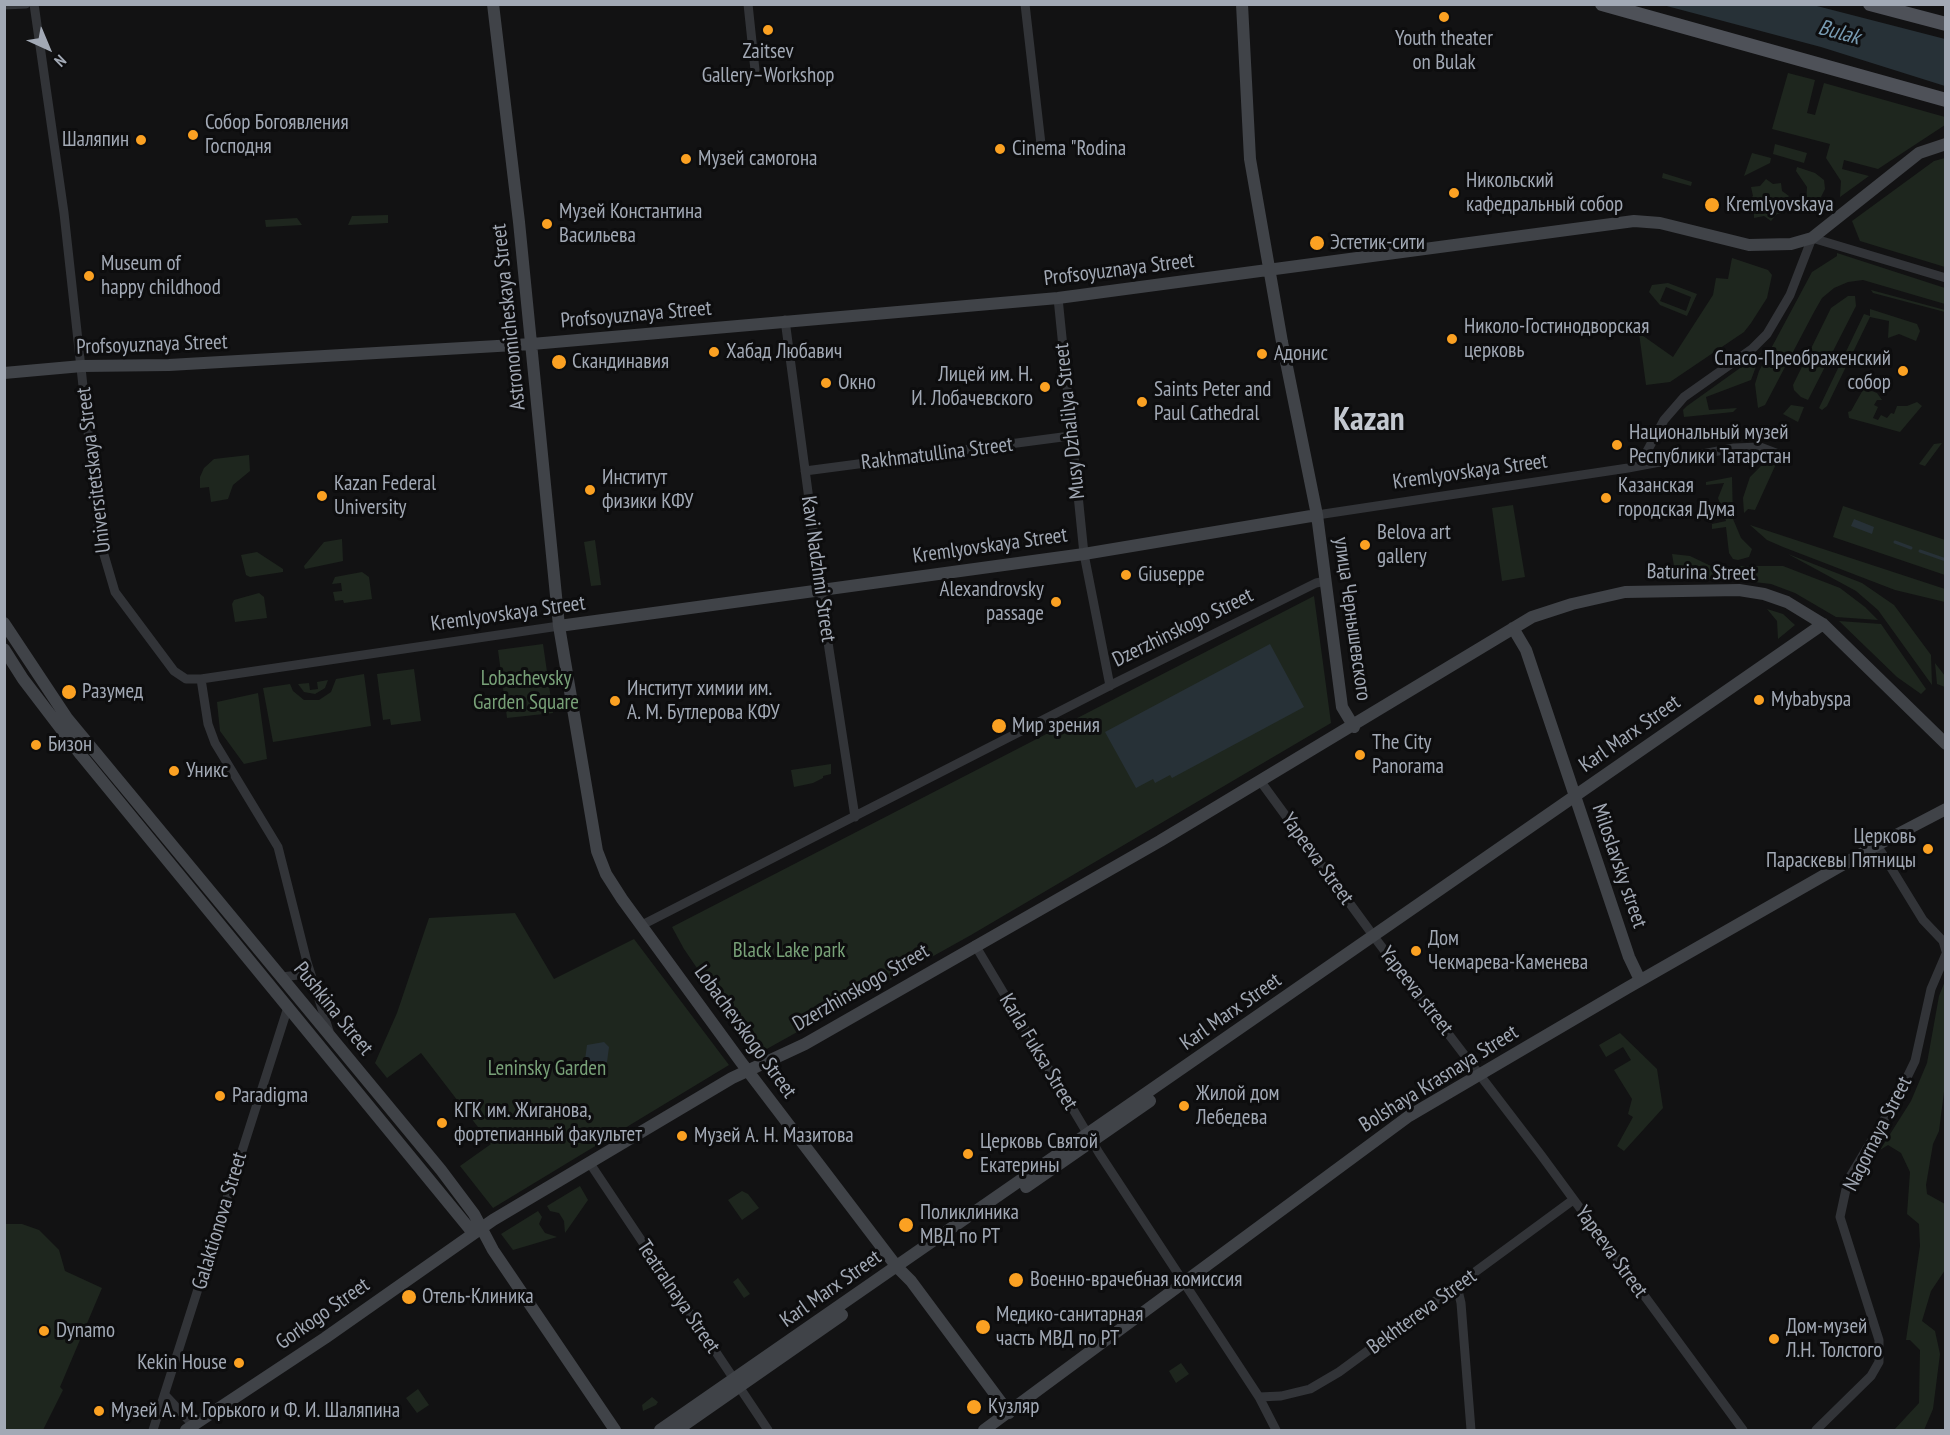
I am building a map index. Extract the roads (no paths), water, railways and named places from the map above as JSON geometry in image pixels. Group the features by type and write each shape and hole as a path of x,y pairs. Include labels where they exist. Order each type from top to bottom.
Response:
{"main road":[{"name":"Astronomicheskaya Street","path":"493,4 532,344 560,626"},
{"path":"1242,4 1250,159 1269,271"},
{"path":"1602,4 1946,100"},
{"path":"1870,4 1946,24"},
{"path":"1812,238 1919,153 1946,144"},
{"name":"Profsoyuznaya Street","path":"4,373 82,366 169,365 532,344 785,320 1058,298 1634,221 1660,223 1756,246 1791,244 1812,238"},
{"name":"улица Чернышевского","path":"1269,271 1317,515 1342,707 1354,727"},
{"name":"Kremlyovskaya Street","path":"560,626 821,588 1084,554 1317,515"},
{"name":"Baturina Street","path":"1513,628 1532,617 1588,600 1625,592 1739,590 1764,594 1787,602 1825,626 1946,744"},
{"name":"Pushkina Street","path":"4,623 67,718 441,1170 477,1230"},
{"name":"Lobachevskogo Street","path":"560,626 597,851 606,874 748,1071 1009,1413"},
{"name":"Karl Marx Street","path":"660,1431 737,1383 1825,626"},
{"path":"1354,727 1513,628"},
{"name":"Miloslavsky street","path":"1513,628 1526,650 1575,799 1640,980"},
{"name":"Pushkina Street","path":"4,649 23,680 56,724 288,1007 493,1250 615,1431"},
{"name":"Dzerzhinskogo Street","path":"477,1230 732,1078 805,1044 1354,727"},
{"name":"Bolshaya Krasnaya Street","path":"984,1431 1409,1116 1640,980 1877,845 1946,809"},
{"name":"Gorkogo Street","path":"192,1429 477,1230"},
{"name":"Karl Marx Street","path":"677,1431 737,1383"}],"street":[{"path":"4,5 26,4"},
{"name":"Universitetskaya Street","path":"34,4 64,213 100,540 111,581 134,620 174,671 186,679 201,679"},
{"path":"748,4 755,70"},
{"path":"1025,4 1041,144"},
{"path":"1639,466 1664,420 1684,397 1752,349 1767,334 1790,295 1812,238 1946,278"},
{"name":"Musy Dzhalilya Street","path":"1058,298 1070,436 1084,554 1110,686"},
{"name":"Kavi Nadzhmi Street","path":"785,320 804,471 855,817"},
{"name":"Rakhmatullina Street","path":"804,471 1070,436"},
{"name":"Kremlyovskaya Street","path":"1317,515 1639,466 1734,448 1760,447 1781,455"},
{"name":"Dzerzhinskogo Street","path":"642,925 1110,686 1316,583 1326,581"},
{"name":"Kremlyovskaya Street","path":"201,679 560,626"},
{"path":"201,679 208,724 215,743 278,848 307,962 331,1036"},
{"name":"Yapeeva Street","path":"1261,782 1376,939"},
{"name":"Nagornaya Street","path":"1816,1431 1871,1376 1881,1355 1880,1340 1839,1217 1848,1180 1897,1098 1915,1061 1931,989 1946,952 1942,941 1923,920 1877,845"},
{"name":"Yapeeva street","path":"1376,939 1479,1075"},
{"name":"Karla Fuksa Street","path":"975,945 1090,1138 1259,1397 1276,1431"},
{"path":"282,977 298,975 307,962"},
{"name":"Galaktionova Street","path":"153,1431 288,1007"},
{"name":"Yapeeva Street","path":"1479,1075 1743,1431"},
{"name":"Teatralnaya Street","path":"589,1162 768,1431"},
{"name":"Bekhtereva Street","path":"1259,1397 1281,1396 1310,1389 1339,1372 1573,1200"},
{"path":"1456,1286 1461,1303 1471,1431"},
{"path":"165,1395 192,1429"}],"water":[{"name":"Bulak","path":"1663,5 1813,5 1945,39 1945,86 1821,47"},
{"path":"1854,519 1874,527 1872,534 1851,526"},
{"path":"1270,644 1304,707 1172,778 1170,775 1155,783 1153,779 1136,788 1105,732"},
{"path":"604,1042 609,1047 607,1062 602,1065 588,1065 585,1060 587,1045"}],"waterway":[{"path":"1895,542 1911,548"},
{"path":"1920,551 1946,560"}],"place":[{"name":"Youth theater on Bulak","path":"1444,17"},
{"name":"Zaitsev Gallery–Workshop","path":"768,30"},
{"name":"Собор Богоявления Господня","path":"193,135"},
{"name":"Шаляпин","path":"141,140"},
{"name":"Cinema \"Rodina","path":"1000,149"},
{"name":"Музей самогона","path":"686,159"},
{"name":"Никольский кафедральный собор","path":"1454,193"},
{"name":"Kremlyovskaya","path":"1712,205"},
{"name":"Музей Константина Васильева","path":"547,224"},
{"name":"Эстетик-сити","path":"1317,243"},
{"name":"Museum of happy childhood","path":"89,276"},
{"name":"Николо-Гостинодворская церковь","path":"1452,339"},
{"name":"Хабад Любавич","path":"714,352"},
{"name":"Адонис","path":"1262,354"},
{"name":"Скандинавия","path":"559,362"},
{"name":"Спасо-Преображенский собор","path":"1903,371"},
{"name":"Окно","path":"826,383"},
{"name":"Лицей им. Н. И. Лобачевского","path":"1045,387"},
{"name":"Saints Peter and Paul Cathedral","path":"1142,402"},
{"name":"Национальный музей Республики Татарстан","path":"1617,445"},
{"name":"Институт физики КФУ","path":"590,490"},
{"name":"Kazan Federal University","path":"322,496"},
{"name":"Казанская городская Дума","path":"1606,498"},
{"name":"Belova art gallery","path":"1365,545"},
{"name":"Giuseppe","path":"1126,575"},
{"name":"Alexandrovsky passage","path":"1056,602"},
{"name":"Разумед","path":"69,692"},
{"name":"Mybabyspa","path":"1759,700"},
{"name":"Институт химии им. А. М. Бутлерова КФУ","path":"615,701"},
{"name":"Мир зрения","path":"999,726"},
{"name":"Бизон","path":"36,745"},
{"name":"The City Panorama","path":"1360,755"},
{"name":"Уникс","path":"174,771"},
{"name":"Церковь Параскевы Пятницы","path":"1928,849"},
{"name":"Дом Чекмарева-Каменева","path":"1416,951"},
{"name":"Paradigma","path":"220,1096"},
{"name":"Жилой дом Лебедева","path":"1184,1106"},
{"name":"КГК им. Жиганова, фортепианный факультет","path":"442,1123"},
{"name":"Музей А. Н. Мазитова","path":"682,1136"},
{"name":"Церковь Святой Екатерины","path":"968,1154"},
{"name":"Поликлиника МВД по РТ","path":"906,1225"},
{"name":"Военно-врачебная комиссия","path":"1016,1280"},
{"name":"Отель-Клиника","path":"409,1297"},
{"name":"Медико-санитарная часть МВД по РТ","path":"983,1327"},
{"name":"Dynamo","path":"44,1331"},
{"name":"Дом-музей Л.Н. Толстого","path":"1774,1339"},
{"name":"Kekin House","path":"239,1363"},
{"name":"Кузляр","path":"974,1407"},
{"name":"Музей А. М. Горького и Ф. И. Шаляпина","path":"99,1411"}],"district":[{"name":"Kazan","path":"1369,421"}],"park label":[{"name":"Lobachevsky Garden Square","path":"526,691"},
{"name":"Black Lake park","path":"789,951"},
{"name":"Leninsky Garden","path":"547,1069"}]}
